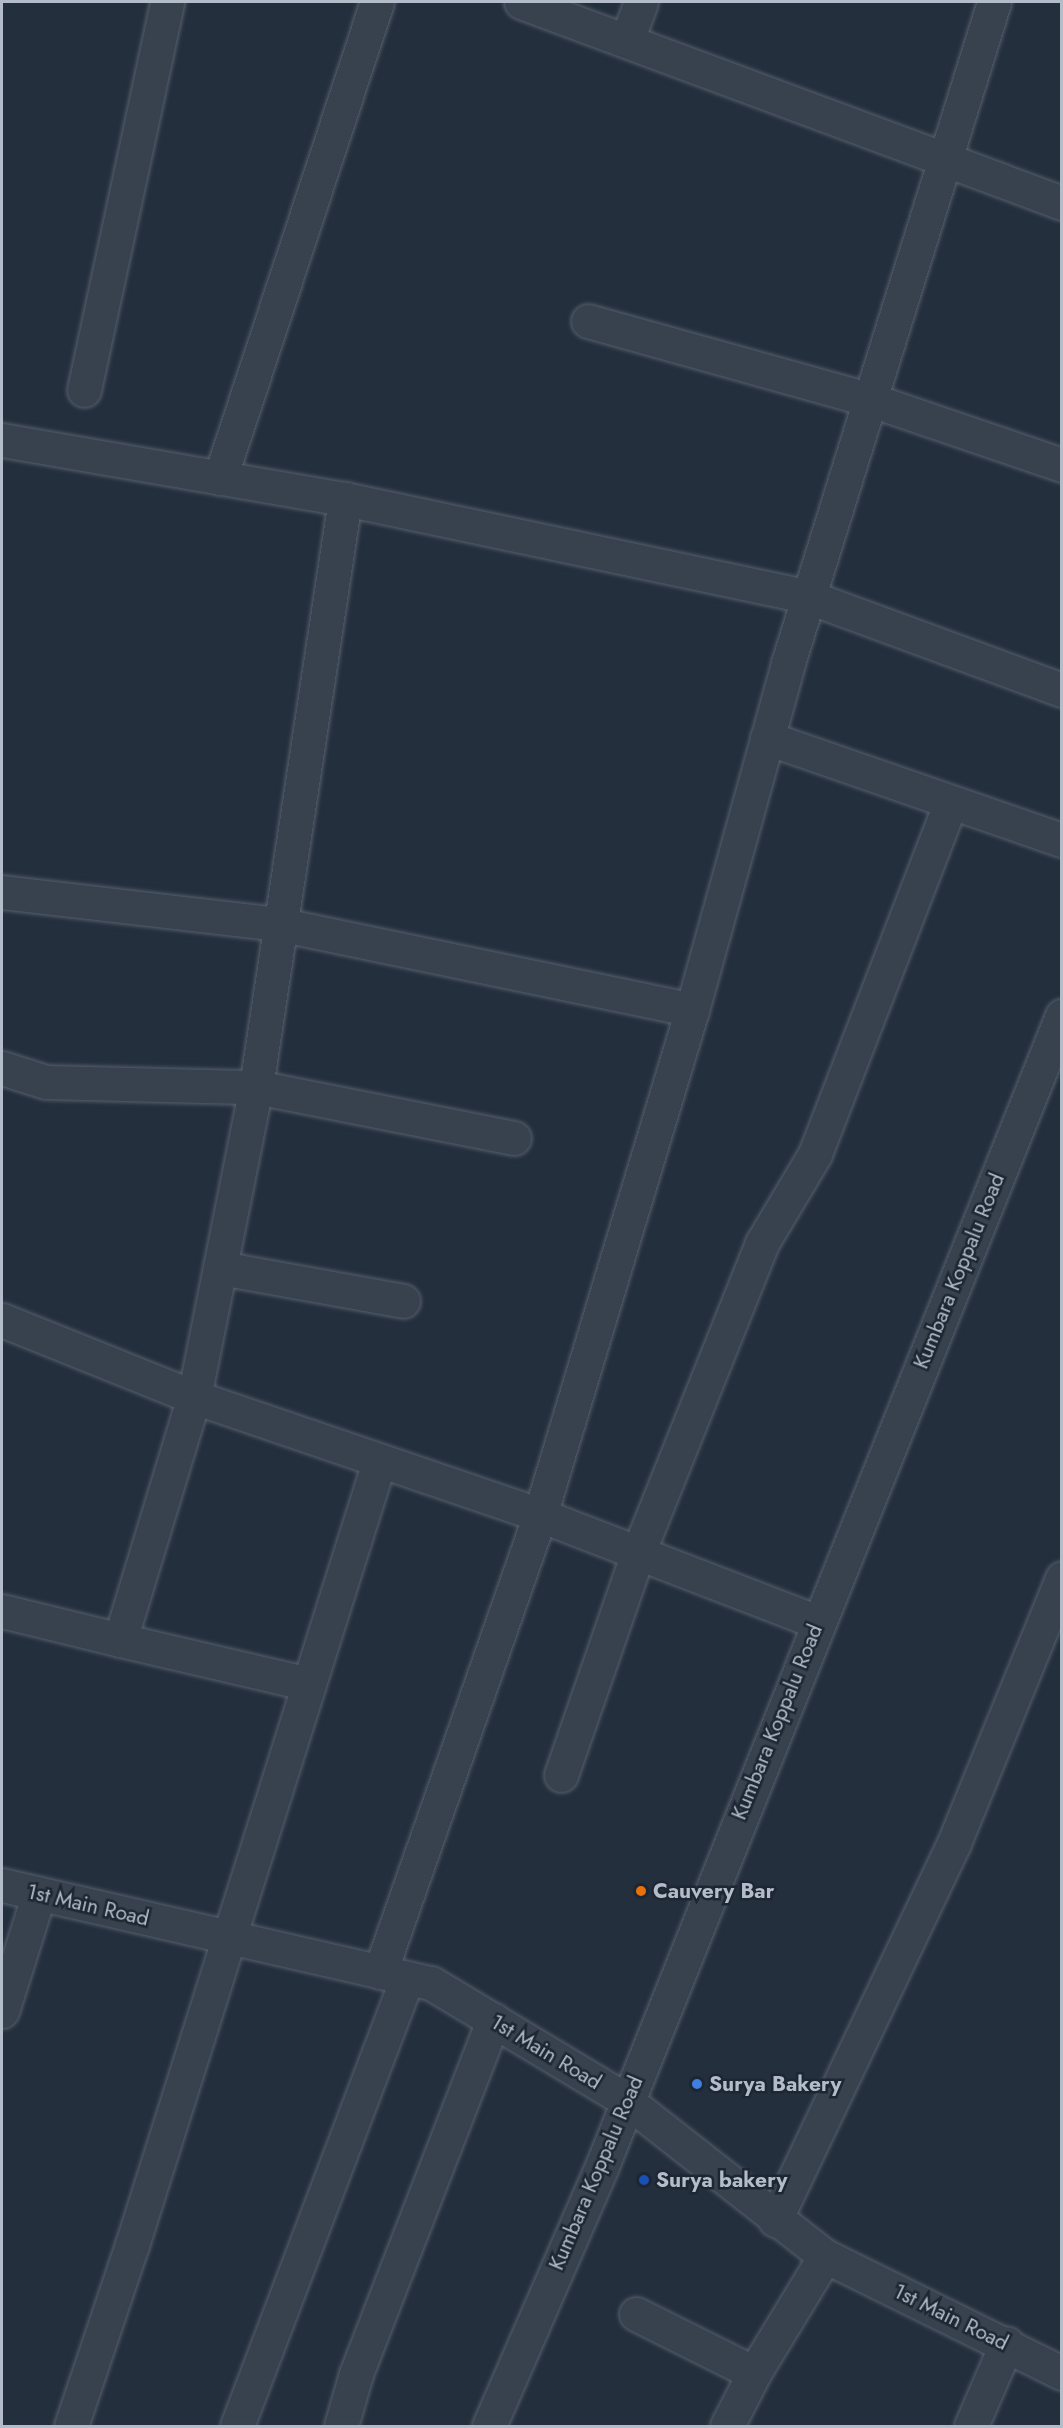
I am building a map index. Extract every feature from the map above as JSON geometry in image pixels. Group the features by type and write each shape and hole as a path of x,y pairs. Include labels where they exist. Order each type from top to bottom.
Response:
{"street":[{"path":"84,390 167,2"},
{"path":"220,478 377,2"},
{"path":"521,2 948,158 1062,203"},
{"path":"627,40 641,2"},
{"path":"237,2427 394,1975 540,1515 693,1010 767,738 809,597 948,158 994,2"},
{"path":"588,321 872,400 1062,465"},
{"path":"2,440 345,499 809,597 1062,690"},
{"path":"120,1640 194,1397 256,1087 278,924 345,499"},
{"path":"767,738 1062,840"},
{"path":"561,1774 638,1553 762,1243 815,1154 951,802"},
{"path":"2,892 278,924 693,1010"},
{"name":"Kumbara Koppalu Road","path":"489,2427 627,2101 1062,1016"},
{"path":"2,1068 46,1082 256,1087 514,1138"},
{"path":"220,1268 403,1301"},
{"path":"2,1320 194,1397 379,1462 540,1515 818,1622"},
{"path":"71,2427 379,1462"},
{"path":"775,2220 954,1843 1062,1578"},
{"path":"2,1611 309,1684"},
{"name":"1st Main Road","path":"2,1885 431,1983 627,2101 775,2220 825,2256 1007,2343 1062,2373"},
{"path":"2,2012 39,1894"},
{"path":"341,2427 356,2374 493,2020"},
{"path":"727,2427 754,2373 825,2256"},
{"path":"636,2314 754,2373"},
{"path":"971,2427 1007,2343"}],"place":[{"name":"Cauvery Bar","path":"641,1891"},
{"name":"Surya Bakery","path":"697,2084"},
{"name":"Surya bakery","path":"644,2180"}]}
